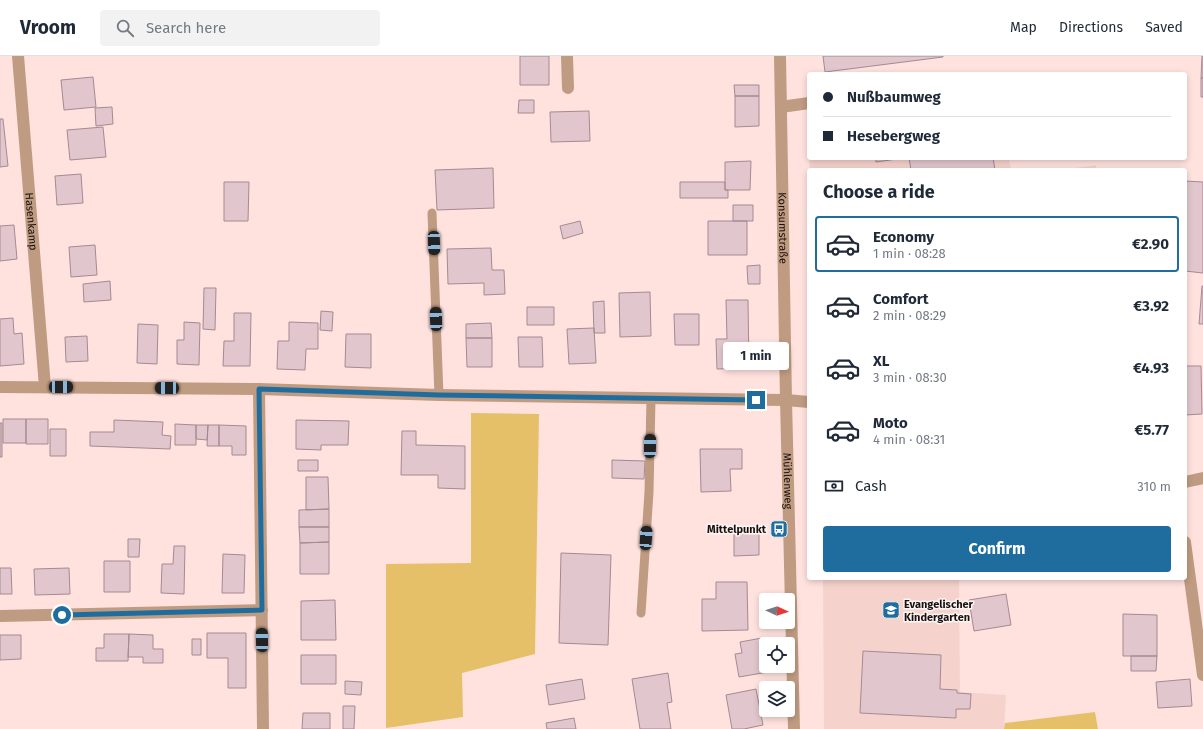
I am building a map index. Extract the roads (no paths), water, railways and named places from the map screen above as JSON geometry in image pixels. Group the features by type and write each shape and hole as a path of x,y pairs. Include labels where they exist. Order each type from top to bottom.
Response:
{"street":[{"name":"Hasenkamp","path":"18,56 45,387"},
{"path":"568,56 568,88"},
{"name":"Konsumstraße","path":"780,56 786,400"},
{"path":"781,107 807,104"},
{"path":"0,386 259,389 439,395 786,400 807,402"},
{"path":"259,389 263,729"},
{"name":"Mühlenweg","path":"786,400 794,729"},
{"path":"1187,482 1203,478"},
{"path":"1187,557 1203,675"},
{"path":"0,616 262,610"}],"lane":[{"path":"432,213 439,395"},
{"path":"641,613 649,492 651,399"}],"place":[{"name":"Mittelpunkt","path":"779,529"},
{"name":"Evangelischer Kindergarten","path":"891,610"}]}
